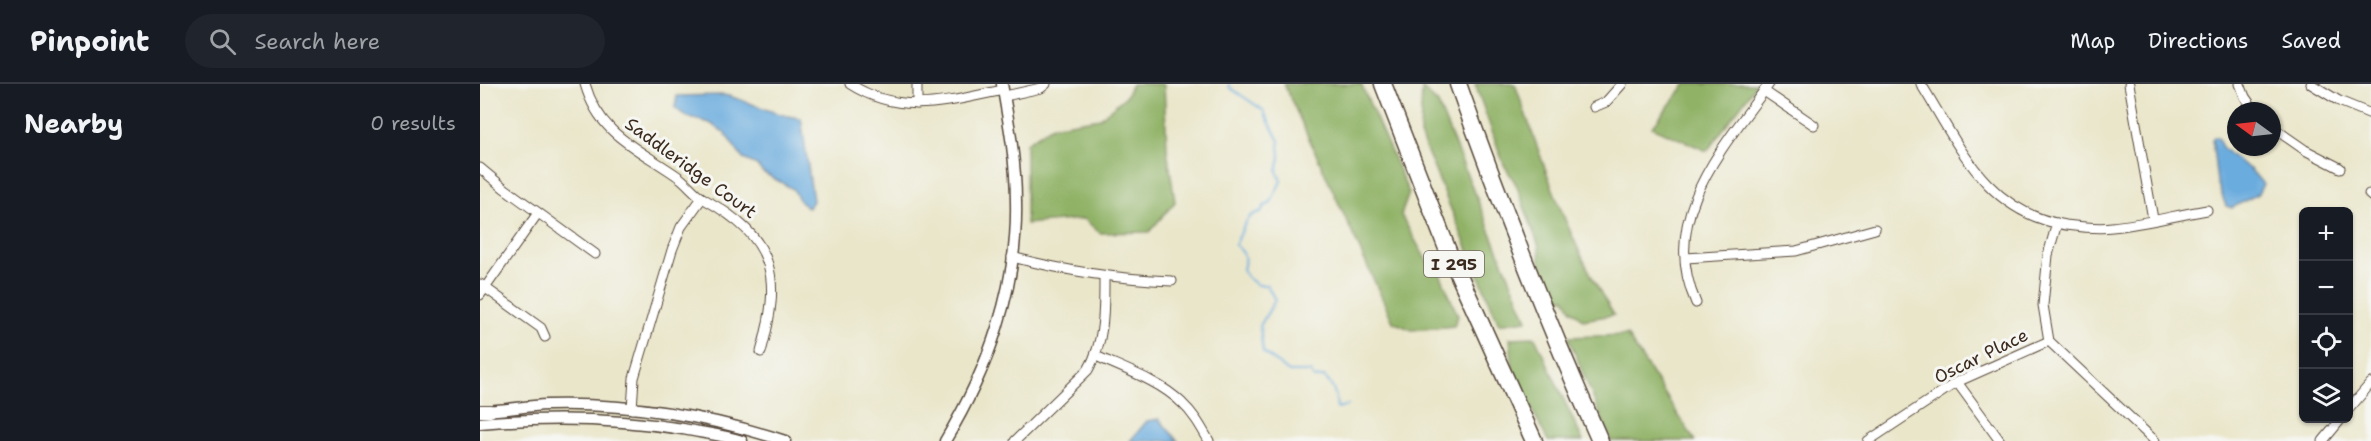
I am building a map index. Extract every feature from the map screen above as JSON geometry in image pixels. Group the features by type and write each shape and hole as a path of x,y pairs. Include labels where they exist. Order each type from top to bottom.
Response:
{"highway":[{"name":"I 295","path":"1383,84 1448,251 1534,441"},
{"path":"1458,84 1538,295 1600,441"}],"street":[{"name":"Saddleridge Court","path":"585,84 594,106 614,133 680,178 702,198 748,228 769,264 773,302 761,352"},
{"path":"850,84 866,94 891,103 917,104 1003,90 1041,87 1046,84"},
{"path":"917,84 917,104"},
{"path":"1594,107 1606,102 1622,84"},
{"path":"1921,84 1975,170 1997,194 2025,213 2057,224 2093,228 2112,227 2207,210"},
{"path":"2129,84 2153,219"},
{"path":"2240,84 2249,102"},
{"path":"2311,84 2339,101 2371,114"},
{"path":"1696,303 1687,284 1686,224 1695,195 1704,177 1767,88 1814,125"},
{"path":"945,441 990,352 1008,283 1017,206 1016,178 1003,90"},
{"path":"2281,133 2305,150 2340,168"},
{"path":"480,168 595,254"},
{"path":"632,409 634,378 672,250 681,227 702,198"},
{"path":"538,213 482,289 541,328 545,337"},
{"path":"2057,224 2048,255 2043,305 2049,340 2155,441"},
{"path":"1686,258 1796,251 1875,229"},
{"path":"1012,257 1051,267 1104,276 1172,281"},
{"path":"1015,441 1088,370 1096,356 1102,332 1104,276"},
{"name":"Oscar Place","path":"1868,441 1957,382 2049,340"},
{"path":"1096,356 1165,389 1194,415 1209,441"},
{"path":"1957,382 2000,441"},
{"path":"2353,405 2371,383"},
{"path":"483,411 554,405 632,409 703,419 785,441"},
{"path":"480,423 561,419 610,420 742,441"},
{"path":"2323,441 2338,423"}],"green space":[{"path":"1132,84 1164,84 1167,149 1175,202 1149,232 1100,233 1084,219 1026,224 1026,143 1052,126 1100,118 1126,96"},
{"path":"1284,84 1361,84 1409,193 1401,215 1428,263 1439,271 1458,316 1454,326 1412,330 1393,322"},
{"path":"1475,84 1515,84 1570,232 1614,315 1583,320 1571,309 1565,298 1557,297 1540,263 1539,247 1516,184 1504,165"},
{"path":"1686,84 1757,84 1707,151 1652,127"},
{"path":"1422,88 1438,104 1527,320 1499,324 1420,135"},
{"path":"1627,335 1695,441 1611,441 1568,337"},
{"path":"1535,337 1583,441 1548,441 1513,372 1510,338"}],"water":[{"path":"724,95 791,117 801,118 813,201 808,208 801,203 793,189 762,172 757,165 743,159 724,132 710,123 686,116 675,108 677,96"},
{"path":"2217,137 2227,152 2227,156 2232,156 2251,170 2263,184 2258,194 2232,208 2226,206 2217,182 2212,139"},
{"path":"1159,419 1178,441 1130,441 1147,421"}],"waterway":[{"path":"1229,84 1229,87 1263,110 1279,141 1280,158 1277,171 1281,181 1270,204 1247,220 1235,245 1244,256 1243,270 1248,278 1258,285 1267,285 1275,300 1260,326 1263,352 1289,372 1310,372 1314,378 1324,377 1334,391 1337,408 1349,405"}]}
